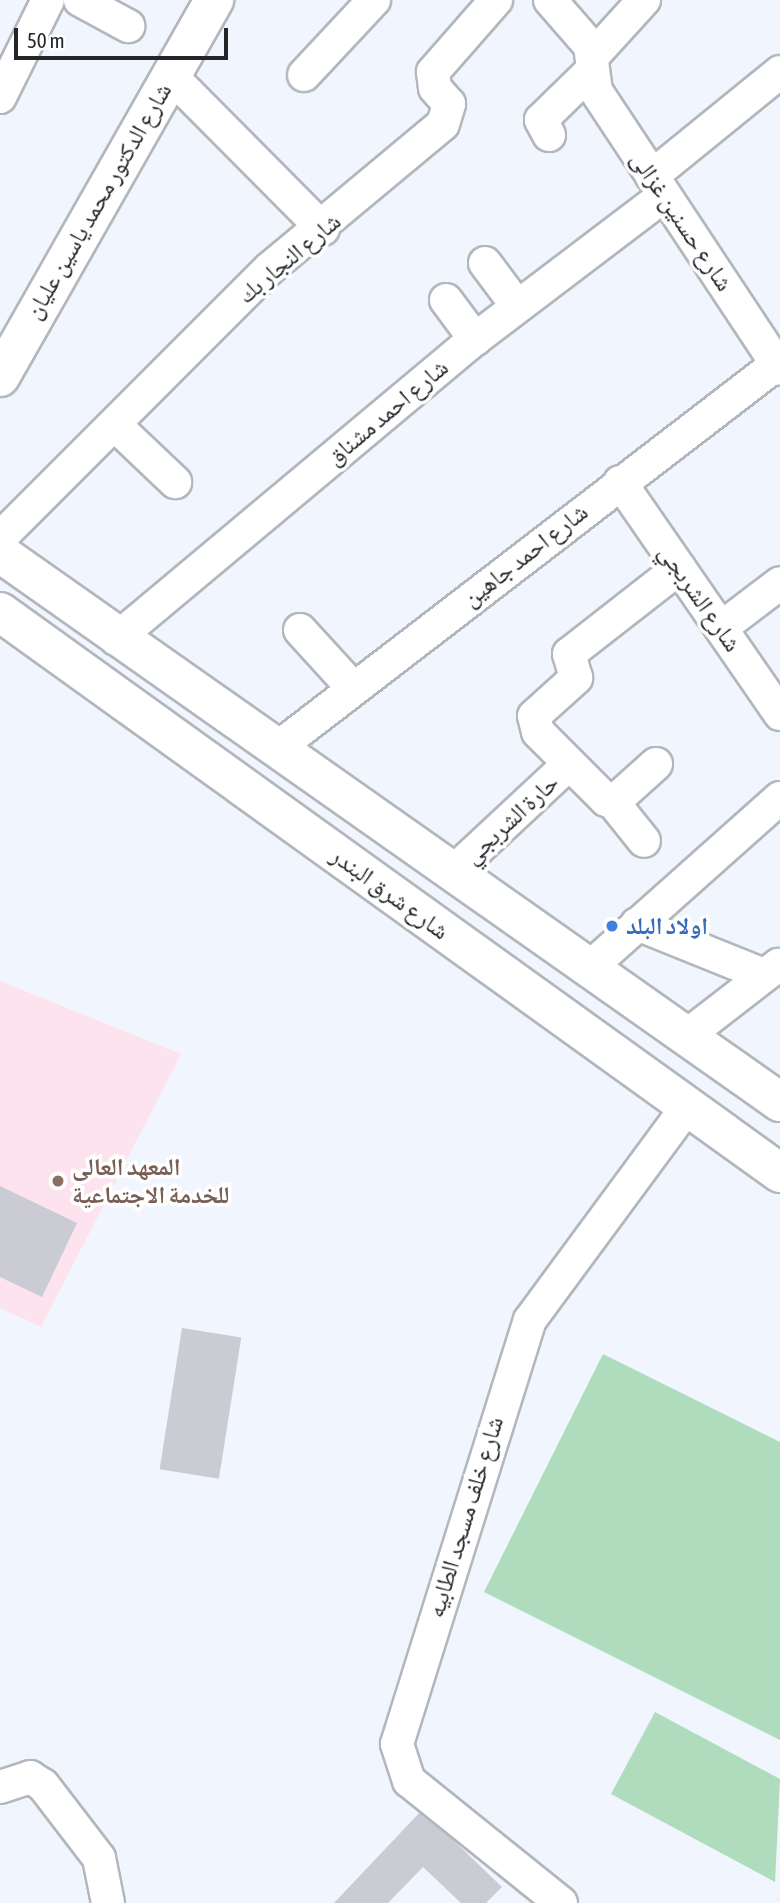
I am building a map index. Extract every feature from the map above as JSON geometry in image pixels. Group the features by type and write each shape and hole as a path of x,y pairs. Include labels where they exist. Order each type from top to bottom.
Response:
{"main road":[{"name":"شارع الدكتور محمد ياسين عليان","path":"1,371 214,0"},
{"path":"0,553 116,639 780,1102"},
{"name":"شارع شرق البندر","path":"0,612 780,1173"}],"street":[{"path":"0,97 48,0"},
{"path":"80,0 128,26"},
{"path":"304,75 374,0"},
{"name":"شارع النجار بك","path":"0,538 270,269 323,229 447,119 449,104 433,72 496,0"},
{"path":"550,0 592,62"},
{"path":"549,135 541,120 644,0"},
{"name":"شارع حسنين غزالى","path":"592,62 596,91 778,367"},
{"name":"شارع احمد مشناق","path":"116,639 659,186 780,72"},
{"path":"170,75 323,229"},
{"path":"485,262 517,306"},
{"path":"446,300 475,339"},
{"name":"شارع احمد جاهين","path":"276,749 620,482 778,367"},
{"path":"115,425 175,482"},
{"name":"شارع الشربجي","path":"620,482 780,714"},
{"name":"حارة الشربجي","path":"644,841 612,801 569,764 538,732 534,716 576,678 569,654 679,568"},
{"path":"721,628 780,583"},
{"path":"300,630 353,688"},
{"name":"حارة الشربجي","path":"452,873 569,764"},
{"path":"612,801 656,764"},
{"path":"588,969 780,798"},
{"path":"637,923 772,969"},
{"path":"685,1037 772,969"},
{"name":"شارع خلف مسجد الطابيه","path":"561,1903 409,1781 397,1744 530,1320 687,1107"},
{"path":"0,1787 30,1777 43,1785 99,1858 108,1903"}],"shaded area":[{"name":"المعهد العالى للخدمة الاجتماعية","path":"0,981 181,1054 41,1327 0,1308"}],"green space":[{"path":"603,1354 780,1442 780,1740 484,1592"},
{"path":"655,1712 780,1779 775,1882 611,1794"}],"building":[{"path":"0,1186 77,1223 42,1297 0,1277"},
{"path":"182,1328 241,1337 219,1479 160,1469"},
{"path":"422,1810 502,1887 486,1903 461,1903 423,1867 388,1903 334,1903"}],"place":[{"name":"اولاد البلد","path":"612,926"},
{"name":"المعهد العالى للخدمة الاجتماعية","path":"58,1181"}]}
